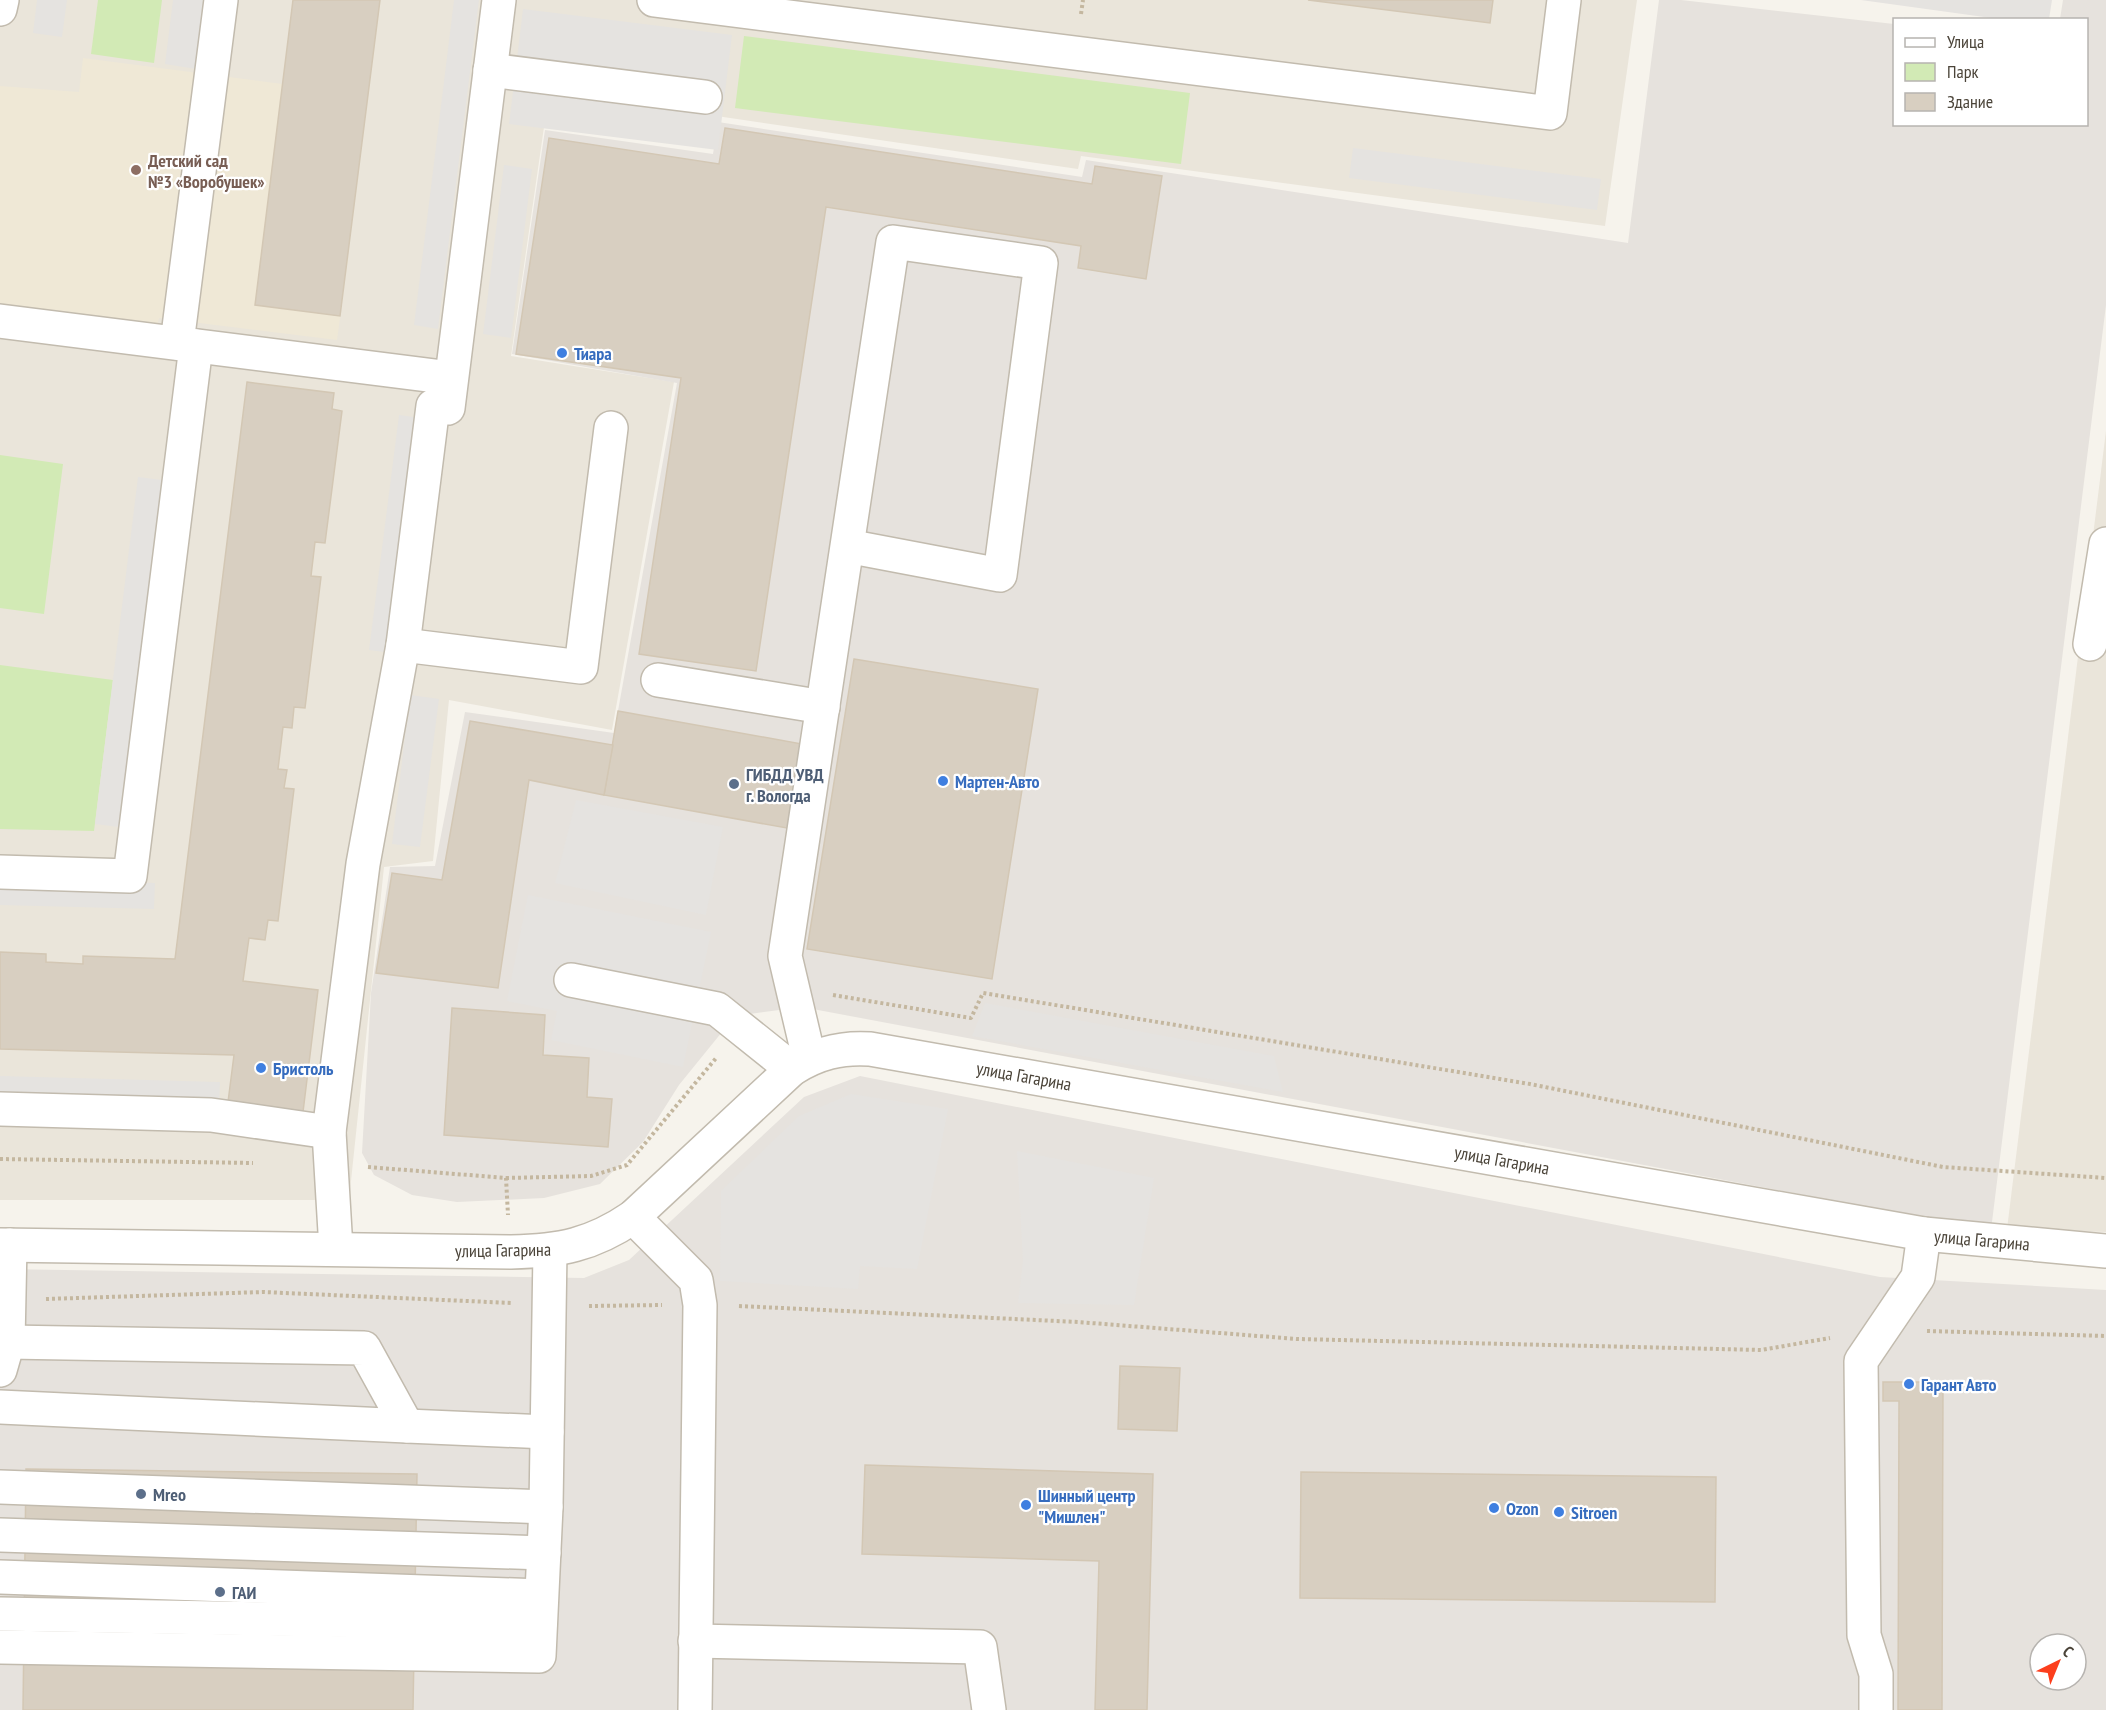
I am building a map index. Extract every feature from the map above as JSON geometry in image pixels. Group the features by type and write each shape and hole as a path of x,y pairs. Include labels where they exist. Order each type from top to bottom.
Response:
{"street":[{"path":"0,9 2,0"},
{"path":"0,873 130,876 187,344 220,0"},
{"path":"336,1249 329,1132 363,864 404,645 434,406 448,408 499,0"},
{"path":"654,0 1550,114 1564,0"},
{"path":"490,70 705,97"},
{"path":"800,1064 793,989 785,956 823,707 847,546 893,242 1041,263 1000,575 847,546"},
{"path":"0,321 452,378"},
{"path":"404,645 581,668 611,428"},
{"path":"2090,644 2106,544"},
{"path":"658,680 823,707"},
{"path":"571,980 717,1009 740,1027 800,1064"},
{"name":"улица Гагарина","path":"5,1245 550,1251 595,1239 633,1217 800,1064 848,1047 1924,1234 2106,1251"},
{"path":"0,1109 211,1115 329,1132"},
{"path":"633,1217 696,1280 700,1305 695,1710"},
{"path":"1876,1710 1876,1674 1864,1635 1862,1361 1918,1277 1924,1234"},
{"path":"5,1245 9,1300 4,1356 364,1348 407,1426"},
{"path":"0,1647 538,1656 546,1507 551,1306 550,1251"},
{"path":"0,1407 547,1432"},
{"path":"0,1487 546,1507"},
{"path":"0,1535 544,1553"},
{"path":"0,1578 540,1610"},
{"path":"0,1614 540,1610"},
{"path":"695,1641 980,1647 989,1710"}],"path":[{"path":"793,989 971,1018 983,993 1530,1084 1943,1167 2106,1178"},
{"path":"506,1178 591,1176 627,1165 664,1123 740,1027"},
{"path":"9,1300 263,1292 551,1306 700,1305 1078,1322 1297,1339 1761,1350 1882,1330 2106,1336"}],"shaded area":[{"path":"0,0 1637,0 1605,226 1081,156 1078,169 710,115 544,127 511,356 674,382 612,730 449,700 433,861 384,867 349,1200 0,1200"},
{"path":"37,0 67,0 62,37 33,33"},
{"path":"173,0 205,0 196,69 165,64"},
{"path":"454,0 479,0 438,329 414,325"},
{"path":"1659,0 1681,0 1893,24 1893,126 2088,126 2088,18 2060,18 2063,0 2106,0 2106,305 1991,1230 802,1007 735,1016 679,1085 643,1142 600,1184 544,1198 457,1202 412,1195 374,1175 362,1153 371,993 390,867 435,866 465,712 614,733 677,383 512,354 545,130 713,154 718,122 1082,177 1086,160 1628,243"},
{"path":"1861,0 2052,0 2049,18 1992,18"},
{"path":"523,9 732,35 718,150 509,124"},
{"name":"Детский сад №3 «Воробушек»","path":"83,58 282,84 262,247 348,259 337,340 159,318 157,326 0,306 0,86 79,92"},
{"path":"1353,148 1601,179 1597,210 1349,178"},
{"path":"504,165 532,169 511,338 483,334"},
{"path":"399,415 421,418 391,653 369,650"},
{"path":"2106,431 2106,1232 2007,1229"},
{"path":"138,477 162,480 119,827 95,824"},
{"path":"410,695 439,699 420,847 392,844"},
{"path":"576,800 723,827 706,915 555,883"},
{"path":"0,878 155,883 154,909 0,905"},
{"path":"528,895 711,932 683,1067 551,1040 557,1011 507,1001"},
{"path":"985,1003 1274,1056 1283,1092 972,1036"},
{"path":"0,1076 220,1082 219,1109 0,1103"},
{"path":"860,1076 1880,1277 2106,1290 2106,1710 0,1710 0,1269 584,1278 629,1260 804,1097"},
{"path":"851,1094 948,1109 917,1269 860,1266 858,1289 720,1281 721,1191 799,1116"},
{"path":"1017,1151 1154,1178 1134,1305 1018,1303 1023,1262"}],"green space":[{"path":"98,0 162,0 154,63 91,54"},
{"path":"744,36 1190,93 1181,164 735,108"},
{"path":"0,455 63,464 44,614 0,608"},
{"path":"0,665 113,680 94,831 0,829"}],"building":[{"path":"293,0 380,0 340,316 255,305"},
{"path":"1308,0 1493,0 1490,23"},
{"path":"725,128 1092,184 1095,166 1162,176 1146,279 1078,268 1081,246 826,207 756,671 639,654 681,378 516,354 549,138 719,164"},
{"path":"247,382 334,393 332,409 342,411 325,543 315,542 311,576 321,577 305,708 294,707 292,728 283,727 278,769 287,770 284,788 294,789 278,921 268,920 265,940 249,938 243,981 318,990 303,1112 228,1102 234,1055 0,1049 0,952 46,954 46,962 83,964 83,956 175,959"},
{"path":"854,659 1038,689 992,979 807,949"},
{"path":"618,711 813,746 798,830 604,795"},
{"path":"470,721 613,745 604,795 529,780 498,988 376,973 392,873 442,880"},
{"path":"452,1008 545,1015 543,1055 589,1058 587,1097 612,1099 608,1147 444,1135"},
{"path":"1120,1366 1180,1368 1177,1431 1118,1429"},
{"path":"1883,1382 1943,1382 1942,1710 1898,1710 1899,1401 1883,1401"},
{"path":"865,1465 1153,1474 1147,1710 1095,1710 1099,1561 862,1554"},
{"name":"ГАИ","path":"26,1469 417,1474 413,1710 23,1710"},
{"path":"1301,1472 1716,1477 1715,1602 1300,1598"}],"place":[{"name":"Детский сад №3 «Воробушек»","path":"136,170"},
{"name":"Тиара","path":"562,353"},
{"name":"Мартен-Авто","path":"943,781"},
{"name":"ГИБДД УВД г. Вологда","path":"734,784"},
{"name":"Бристоль","path":"261,1068"},
{"name":"Гарант Авто","path":"1909,1384"},
{"name":"Mreo","path":"141,1494"},
{"name":"Шинный центр \"Мишлен\"","path":"1026,1505"},
{"name":"Ozon","path":"1494,1508"},
{"name":"Sitroen","path":"1559,1512"},
{"name":"ГАИ","path":"220,1592"}]}
